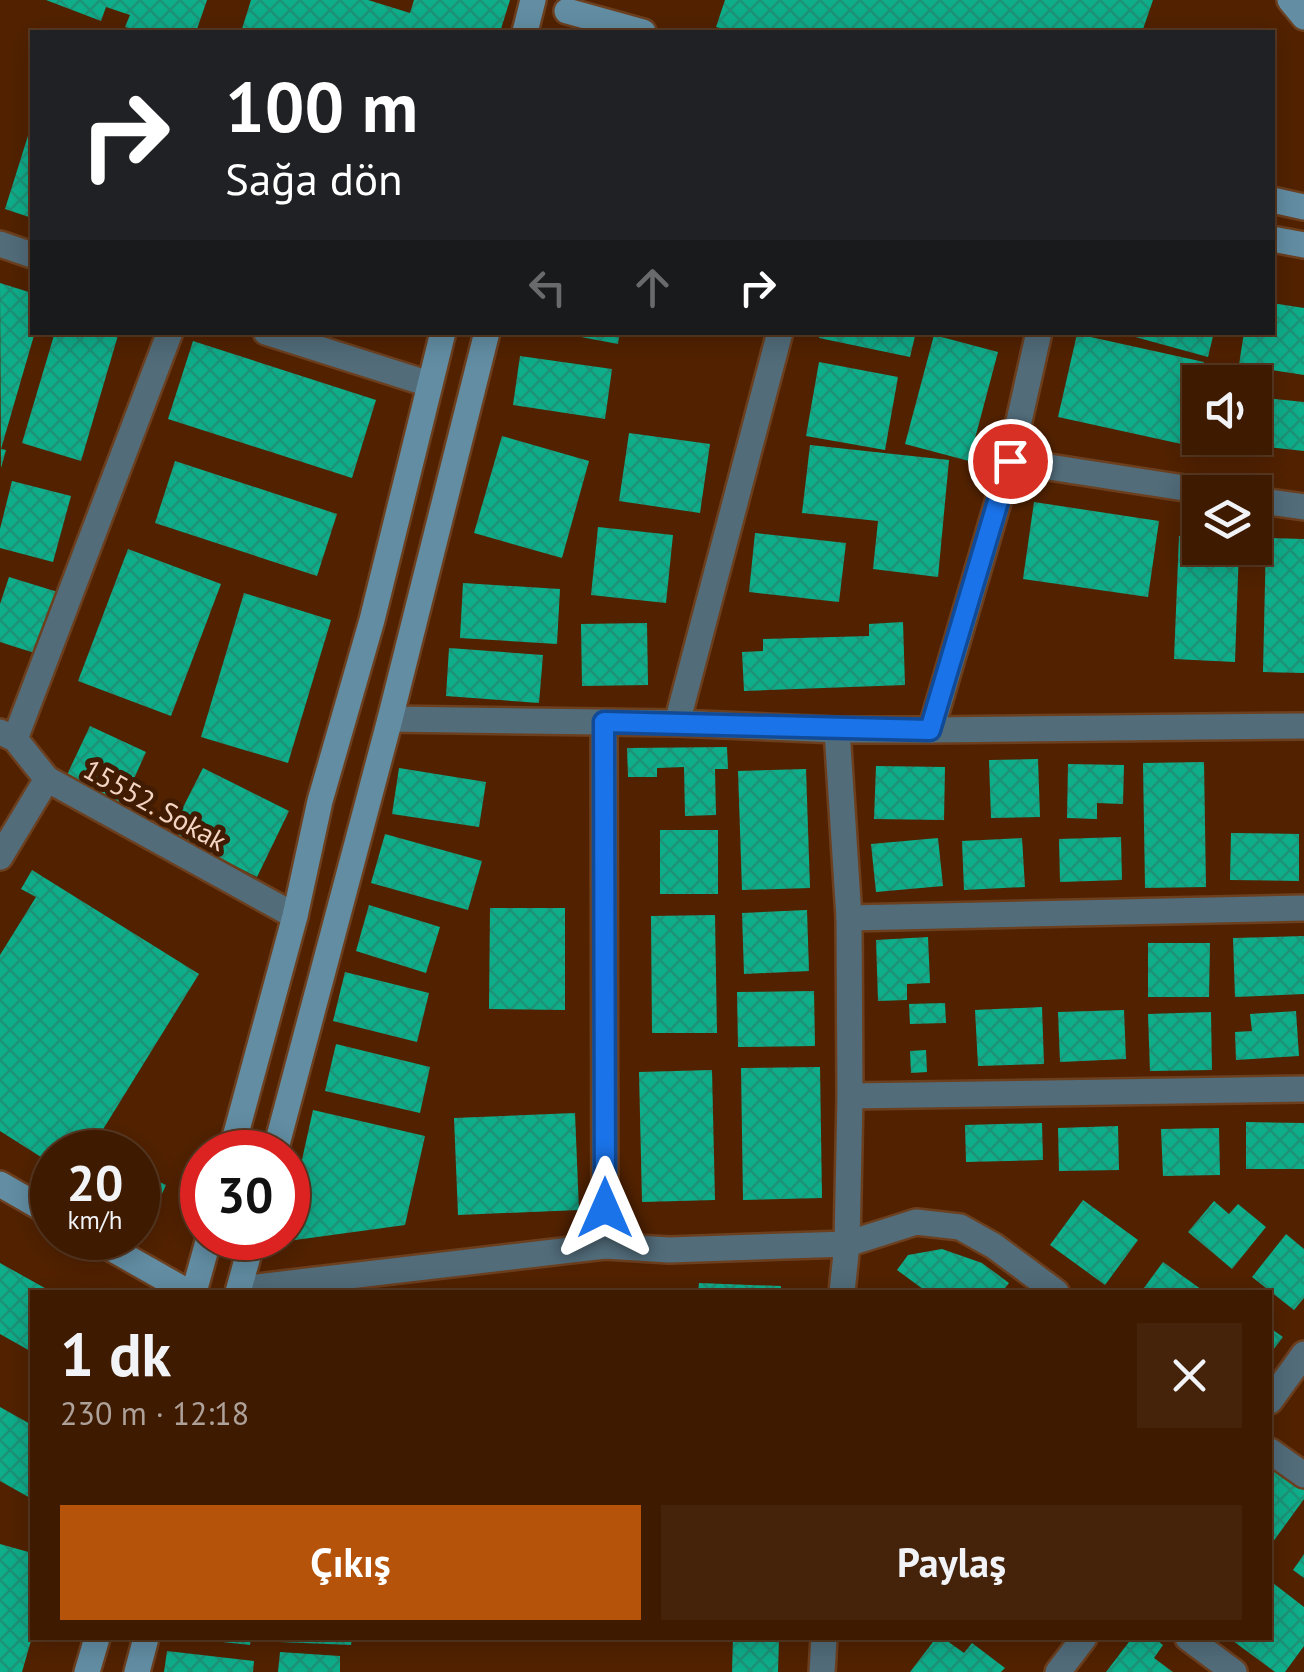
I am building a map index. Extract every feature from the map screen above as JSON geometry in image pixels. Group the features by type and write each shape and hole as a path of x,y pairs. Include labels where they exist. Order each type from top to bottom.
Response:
{"main road":[{"path":"525,30 534,0"},
{"path":"1290,0 1304,17"},
{"path":"566,14 634,30"},
{"path":"1275,201 1304,207"},
{"path":"1275,240 1304,245"},
{"path":"237,1130 295,916 320,802 372,620 442,335"},
{"path":"281,1130 390,719 485,335"},
{"path":"0,1184 30,1201"},
{"path":"133,1260 187,1290"},
{"path":"192,1290 201,1260"},
{"path":"238,1290 247,1260"},
{"path":"87,1672 95,1640"},
{"path":"136,1672 145,1640"}],"street":[{"path":"0,244 30,254"},
{"path":"8,735 169,335"},
{"path":"275,335 429,384"},
{"path":"678,723 779,335"},
{"path":"930,730 1010,461 1039,335"},
{"path":"1010,461 1182,488"},
{"path":"1272,502 1304,507"},
{"path":"390,719 678,723 838,730 1304,726"},
{"path":"604,722 605,1246"},
{"path":"838,730 849,918 850,1096 842,1290"},
{"name":"15552. Sokak","path":"8,735 47,779 295,916"},
{"path":"0,857 47,779"},
{"path":"849,918 1304,908"},
{"path":"850,1096 1304,1089"},
{"path":"238,1290 605,1246 668,1250 847,1244 916,1222 960,1227 994,1246 1053,1290"},
{"path":"1272,1398 1304,1354"},
{"path":"1272,1452 1304,1474"},
{"path":"822,1672 824,1640"},
{"path":"1058,1672 1082,1640"},
{"path":"1191,1640 1234,1672"}],"building":[{"path":"46,0 207,0 197,30 134,30 125,27 130,15 106,7 101,21"},
{"path":"251,0 368,0 410,13 414,0 510,0 501,30 242,30"},
{"path":"725,0 1153,0 1143,30 716,27"},
{"path":"30,129 30,217 5,209"},
{"path":"0,283 30,292 30,335 34,335 1,449 6,450 1,468"},
{"path":"1275,303 1304,308 1304,375 1272,370 1272,365 1239,365 1244,335 1275,335"},
{"path":"54,335 118,335 81,461 22,443"},
{"path":"570,335 620,335 618,344"},
{"path":"820,335 915,335 910,357 819,338"},
{"path":"934,335 998,352 969,461 905,444"},
{"path":"1077,335 1204,362 1182,365 1182,444 1058,417"},
{"path":"1128,335 1213,335 1208,357"},
{"path":"193,341 376,400 352,478 168,419"},
{"path":"520,356 612,369 605,419 513,405"},
{"path":"819,362 898,377 885,450 806,436"},
{"path":"1272,399 1304,402 1304,451 1272,447"},
{"path":"629,433 710,444 700,513 619,501"},
{"path":"502,436 589,461 562,558 474,533"},
{"path":"810,445 949,460 938,577 873,569 878,521 802,513"},
{"path":"175,461 337,514 317,576 155,523"},
{"path":"12,481 71,496 53,562 0,548 0,529"},
{"path":"1034,502 1159,521 1148,597 1023,579"},
{"path":"598,527 673,535 666,603 591,595"},
{"path":"755,533 846,543 839,602 749,592"},
{"path":"1179,536 1182,536 1182,565 1238,565 1235,662 1174,659"},
{"path":"1272,538 1304,539 1304,673 1263,672 1265,565 1272,565"},
{"path":"128,549 221,584 171,716 78,681"},
{"path":"9,577 61,593 41,655 0,642 0,604"},
{"path":"463,583 560,589 557,644 460,638"},
{"path":"244,593 331,620 288,763 201,737"},
{"path":"903,622 905,685 744,691 742,652 763,651 763,639 869,636 869,624"},
{"path":"647,623 648,685 582,686 581,624"},
{"path":"449,648 543,655 539,703 446,696"},
{"path":"90,726 146,752 122,805 65,779"},
{"path":"727,747 728,769 715,769 716,815 685,816 684,767 657,768 657,777 628,777 627,748"},
{"path":"1038,759 1040,817 991,818 989,760"},
{"path":"1204,762 1206,887 1145,888 1143,763"},
{"path":"1068,764 1124,765 1123,804 1097,803 1097,819 1067,818"},
{"path":"876,766 945,767 944,820 874,819"},
{"path":"203,768 289,811 257,877 170,833"},
{"path":"399,768 486,782 479,827 392,814"},
{"path":"806,769 810,888 742,890 738,771"},
{"path":"660,830 718,830 718,894 660,894"},
{"path":"1231,833 1299,834 1299,881 1230,880"},
{"path":"385,834 482,861 468,910 371,883"},
{"path":"1121,837 1122,880 1060,882 1059,839"},
{"path":"938,838 943,886 876,892 871,844"},
{"path":"1022,838 1025,887 964,890 962,841"},
{"path":"32,870 199,974 103,1130 30,1130 30,1150 0,1131 0,955 36,897 21,889"},
{"path":"369,905 440,927 426,973 356,951"},
{"path":"490,908 565,908 565,1010 489,1009"},
{"path":"807,910 809,971 744,974 742,913"},
{"path":"715,915 717,1033 652,1033 651,916"},
{"path":"1304,936 1304,994 1235,997 1233,938"},
{"path":"928,937 930,983 907,984 907,1000 878,1001 876,940"},
{"path":"1148,943 1210,943 1209,997 1148,997"},
{"path":"345,972 429,993 417,1042 333,1021"},
{"path":"814,991 815,1046 738,1047 737,992"},
{"path":"945,1003 946,1023 910,1024 909,1004"},
{"path":"1042,1007 1044,1064 978,1066 975,1010"},
{"path":"1124,1010 1126,1059 1060,1062 1058,1012"},
{"path":"1296,1011 1299,1056 1236,1060 1235,1032 1252,1031 1250,1014"},
{"path":"1211,1012 1212,1070 1150,1071 1148,1014"},
{"path":"336,1044 430,1067 420,1113 325,1091"},
{"path":"926,1050 927,1072 911,1073 910,1051"},
{"path":"820,1067 822,1198 743,1200 741,1068"},
{"path":"712,1070 715,1200 642,1202 639,1072"},
{"path":"313,1110 425,1136 405,1225 310,1238 309,1130"},
{"path":"575,1113 579,1210 458,1215 454,1118"},
{"path":"1246,1122 1304,1123 1304,1169 1246,1169"},
{"path":"1042,1123 1043,1160 966,1162 965,1125"},
{"path":"1118,1126 1119,1170 1059,1171 1058,1128"},
{"path":"1219,1128 1220,1175 1163,1176 1161,1129"},
{"path":"1083,1200 1138,1240 1105,1285 1050,1245"},
{"path":"1214,1201 1229,1214 1238,1204 1266,1227 1232,1269 1188,1232"},
{"path":"1286,1234 1304,1249 1304,1298 1294,1310 1252,1277"},
{"path":"942,1249 982,1263 1009,1283 1004,1290 924,1290 897,1270 908,1255"},
{"path":"1163,1262 1202,1290 1142,1290"},
{"path":"0,1263 48,1290 30,1290 30,1351 0,1334"},
{"path":"699,1283 781,1286 781,1290 698,1290"},
{"path":"1272,1329 1283,1337 1272,1351"},
{"path":"0,1407 30,1424 30,1498 0,1481"},
{"path":"1272,1465 1304,1489 1304,1499 1272,1543"},
{"path":"0,1544 30,1552 31,1640 22,1672 0,1672"},
{"path":"1304,1554 1304,1578 1293,1570"},
{"path":"1272,1584 1304,1607 1304,1646 1285,1672 1275,1672 1232,1640 1272,1640"},
{"path":"204,1640 251,1640 250,1645"},
{"path":"279,1640 352,1640 351,1645"},
{"path":"733,1640 779,1640 778,1672 732,1672"},
{"path":"934,1640 946,1640 964,1653 972,1643 1005,1668 1001,1672 910,1672"},
{"path":"1130,1640 1157,1640 1163,1645 1154,1658 1173,1672 1106,1672"},
{"path":"167,1651 254,1661 253,1672 164,1672"},
{"path":"280,1652 340,1656 340,1672 278,1672"}],"route":[{"path":"605,1208 604,722 930,730 1010,461"}]}
